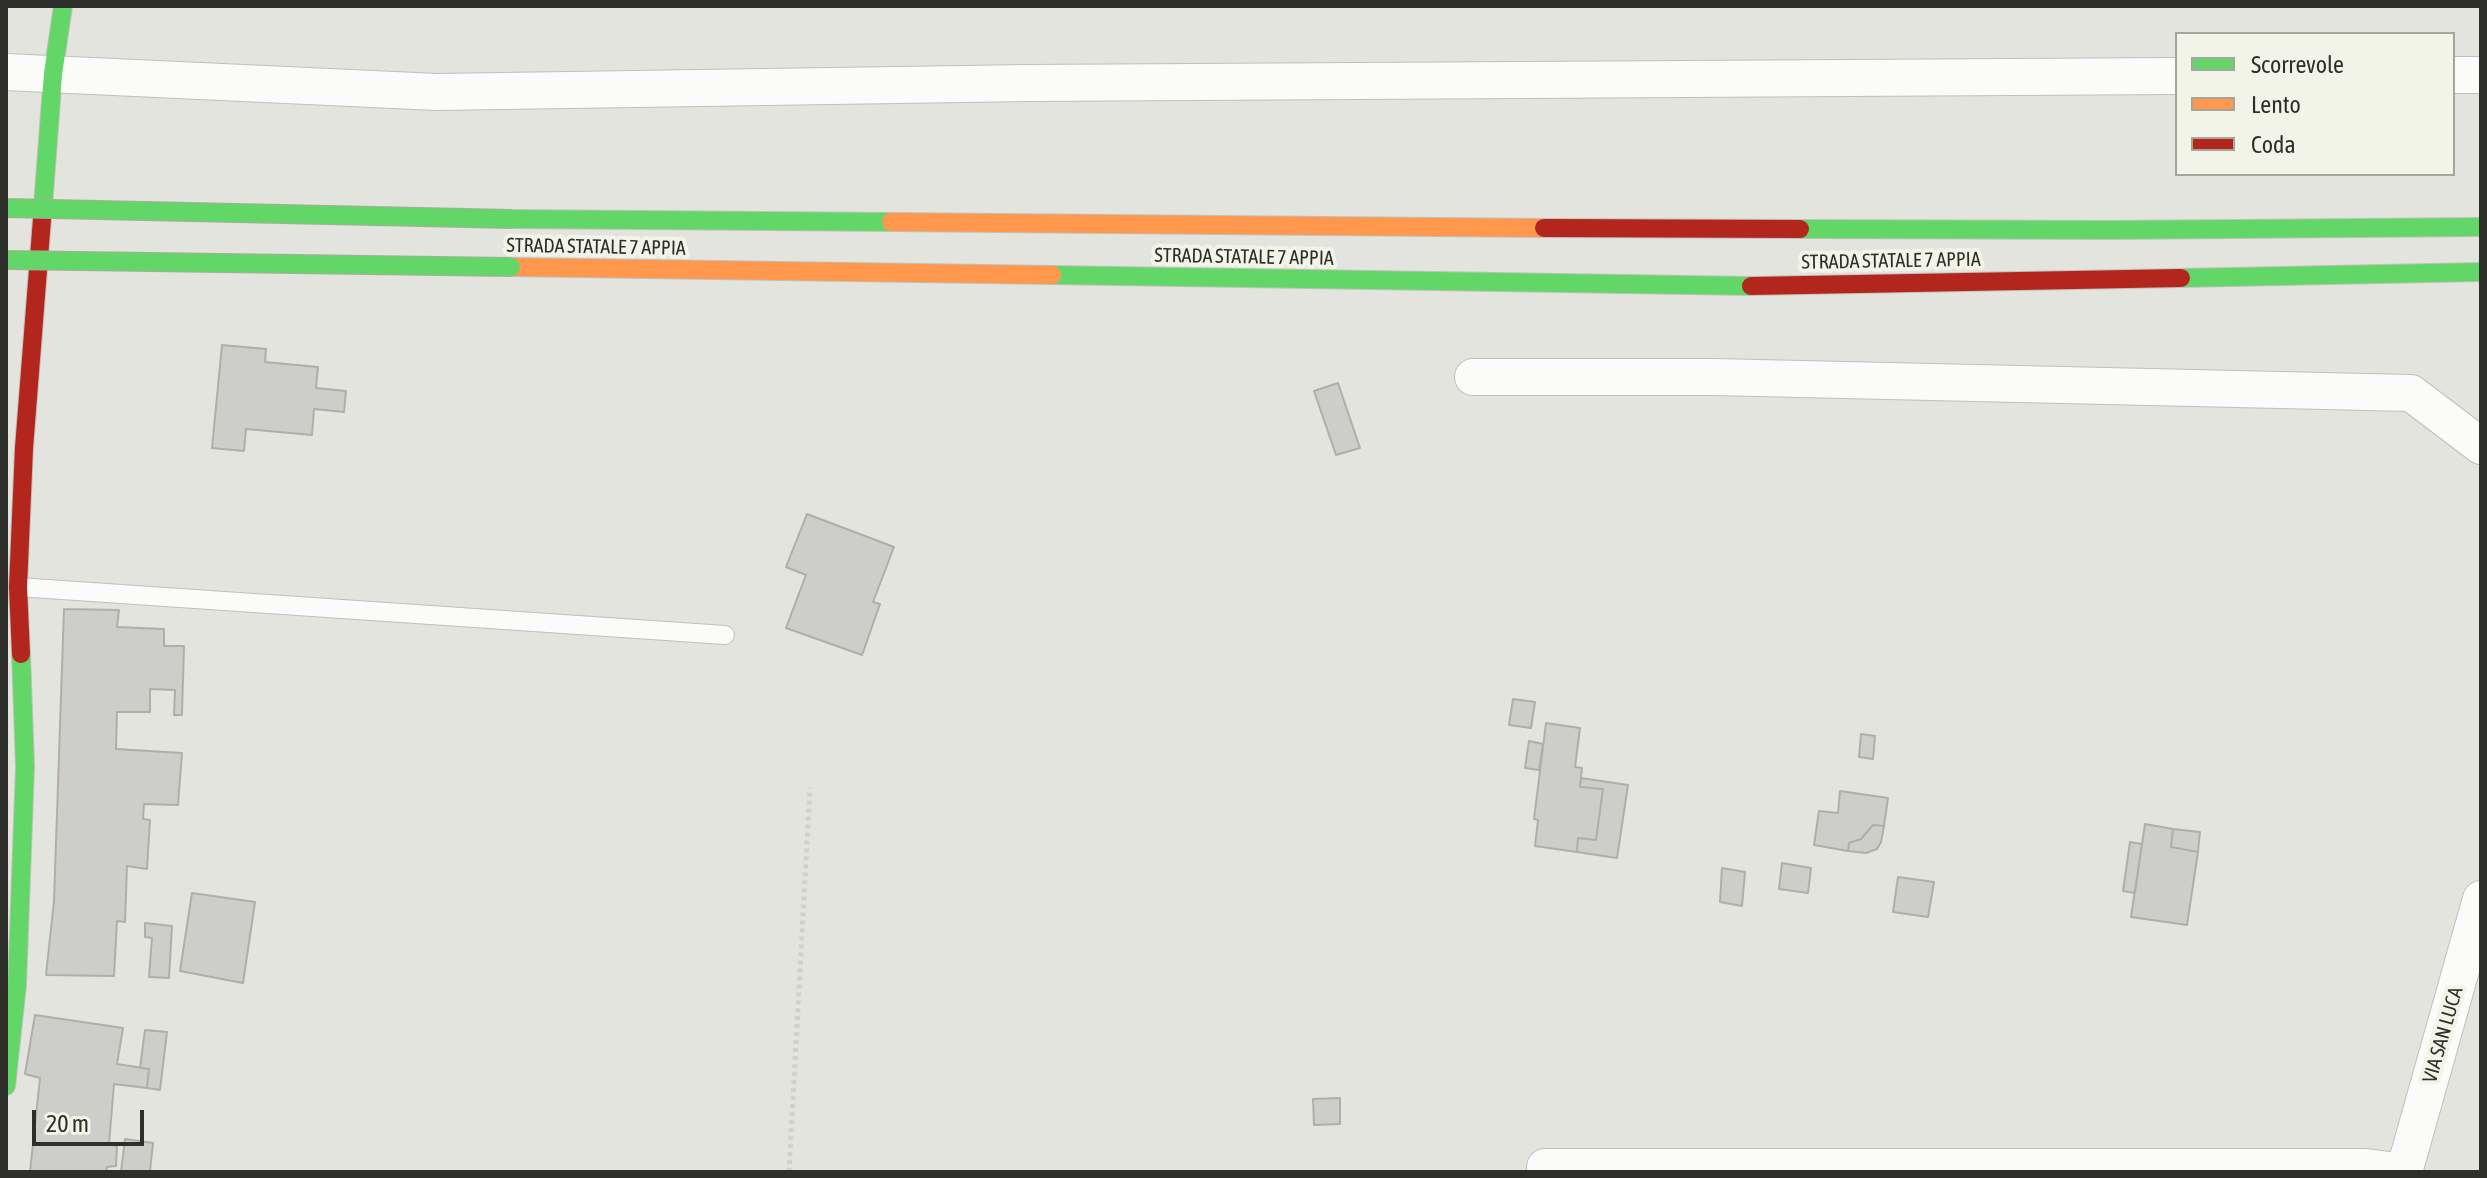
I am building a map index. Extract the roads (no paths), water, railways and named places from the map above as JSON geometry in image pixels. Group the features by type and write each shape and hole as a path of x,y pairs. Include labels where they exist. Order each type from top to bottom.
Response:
{"main road":[{"path":"6,1086 17,985 25,767 18,587 24,448 53,74 63,6"},
{"name":"STRADA STATALE 7 APPIA","path":"6,208 512,219 1748,229 2481,227"},
{"name":"STRADA STATALE 7 APPIA","path":"6,260 1730,286 2481,272"}],"street":[{"path":"6,72 437,92 1044,83 2175,76"},
{"path":"2455,75 2481,75"},
{"path":"1473,377 1714,377 2411,393 2481,446"},
{"name":"VIA SAN LUCA","path":"2404,1172 2481,899"},
{"path":"1545,1167 2366,1167 2404,1172"}],"lane":[{"path":"18,587 725,635"}]}
